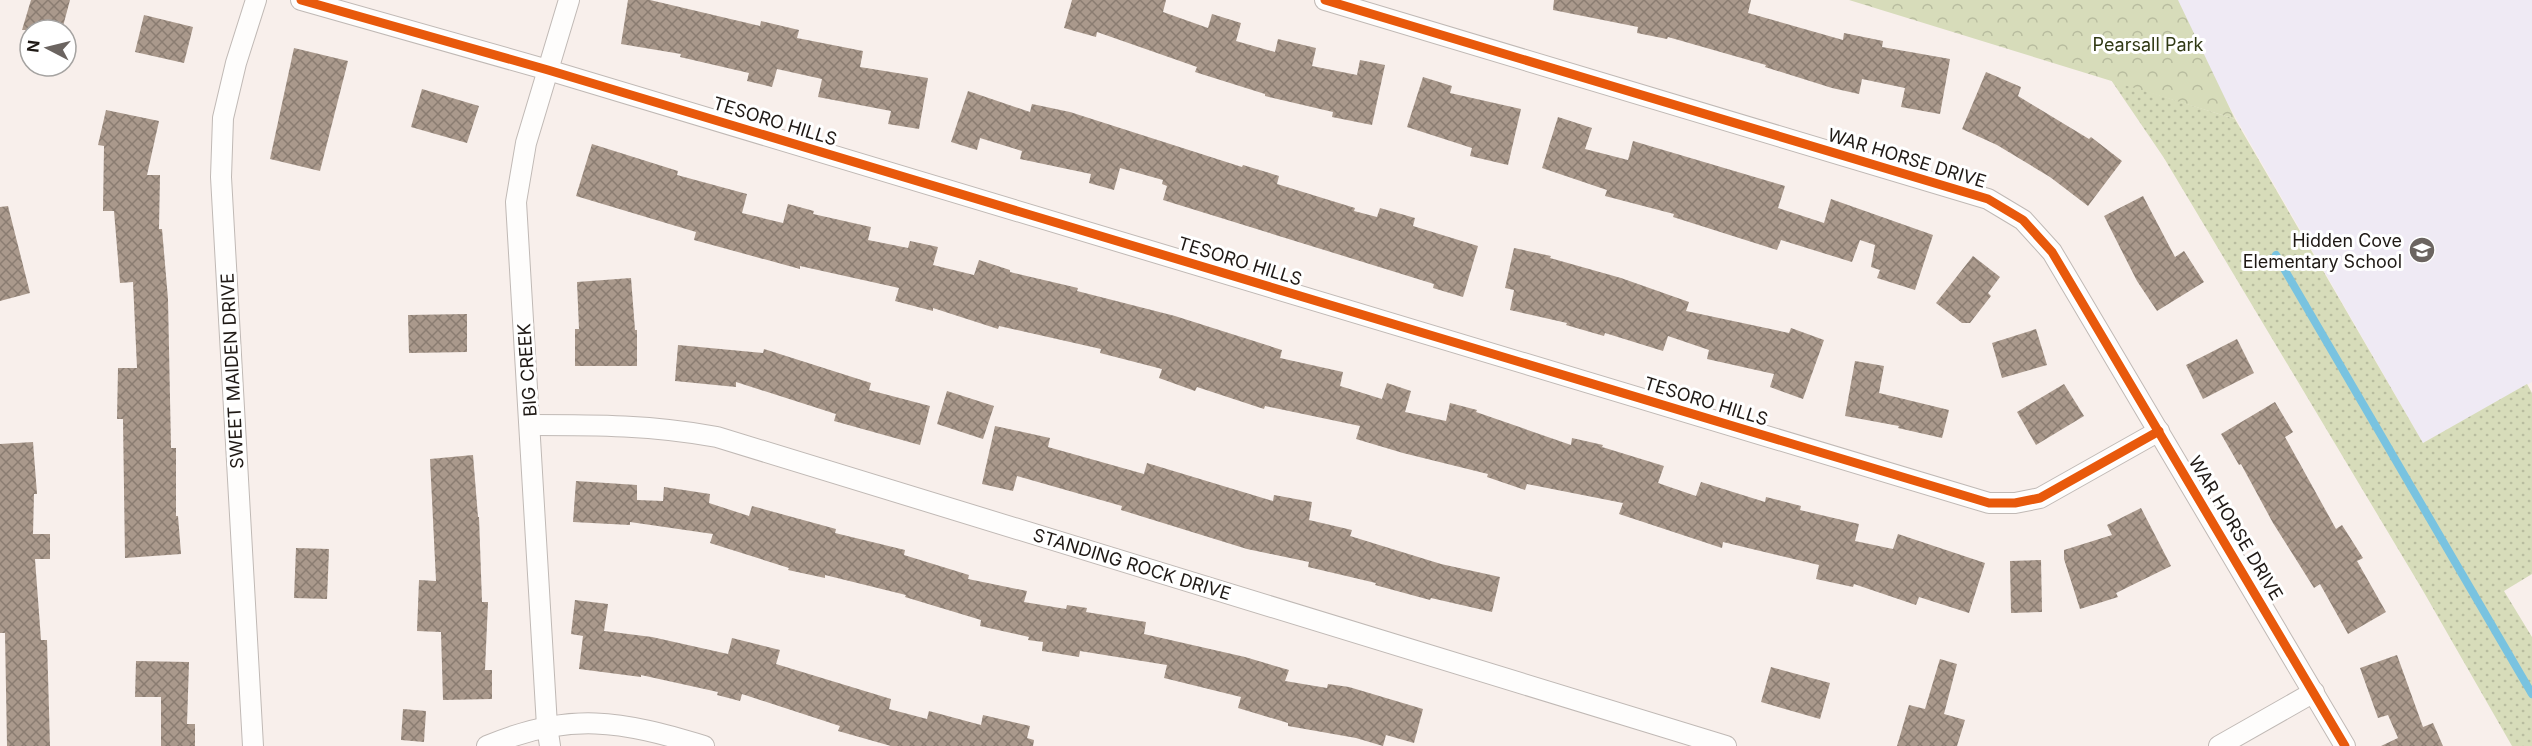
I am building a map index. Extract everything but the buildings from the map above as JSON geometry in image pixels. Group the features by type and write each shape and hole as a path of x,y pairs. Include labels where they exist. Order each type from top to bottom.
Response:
{"street":[{"name":"SWEET MAIDEN DRIVE","path":"253,746 221,177 223,118 236,63 256,0"},
{"name":"TESORO HILLS","path":"301,0 548,70 1989,503 2014,503 2040,498 2159,431"},
{"name":"BIG CREEK","path":"550,746 516,202 526,143 569,0"},
{"name":"WAR HORSE DRIVE","path":"1325,0 1988,199 2023,220 2052,252 2345,746"},
{"name":"STANDING ROCK DRIVE","path":"531,425 626,425 672,429 717,437 1726,746"},
{"path":"2219,746 2314,692"},
{"path":"487,746 547,726 598,723 650,730 704,746"}],"shaded area":[{"name":"Hidden Cove Elementary School","path":"2168,0 2532,0 2532,382 2423,443"}],"green space":[{"name":"Pearsall Park","path":"1849,0 2178,0 2235,119"},
{"path":"2111,80 2235,119 2423,443 2527,384 2532,393 2532,574 2504,591 2532,637 2532,746 2512,746 2422,589 2164,158"}],"waterway":[{"path":"2276,255 2532,694"}],"cycle path":[{"path":"301,0 548,70 1989,503 2015,503 2040,498 2159,431"},
{"path":"1325,0 1988,199 2023,220 2052,252 2345,746"}],"place":[{"name":"Hidden Cove Elementary School","path":"2422,250"}]}
